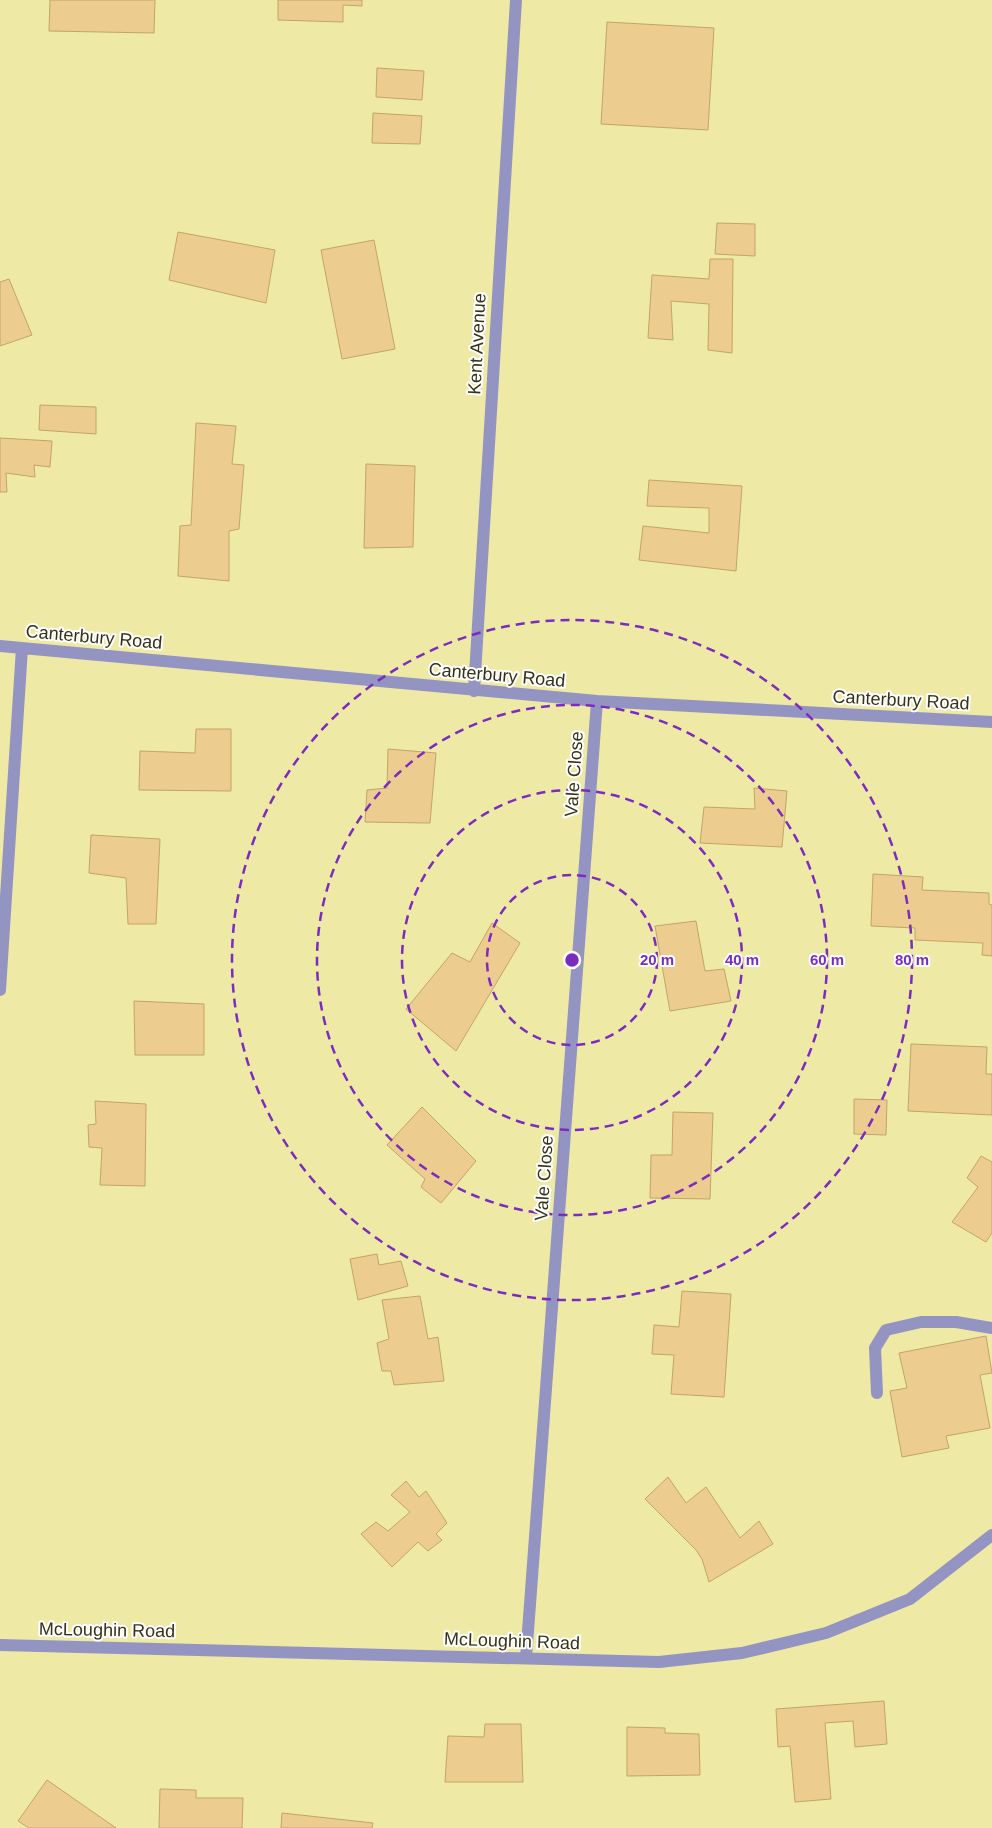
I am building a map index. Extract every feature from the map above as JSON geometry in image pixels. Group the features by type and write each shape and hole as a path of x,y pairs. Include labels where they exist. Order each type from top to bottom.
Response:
{"street":[{"name":"Kent Avenue","path":"474,691 516,0"},
{"name":"Canterbury Road","path":"0,646 597,701 992,722"},
{"path":"0,990 22,648"},
{"name":"Vale Close","path":"526,1658 597,701"},
{"path":"876,1393 875,1348 886,1330 921,1322 956,1322 992,1328"},
{"name":"McLoughin Road","path":"0,1645 659,1662 742,1653 826,1633 910,1599 992,1535"}],"building":[{"path":"50,0 155,0 154,33 49,31"},
{"path":"278,0 362,0 362,6 343,5 343,22 278,20"},
{"path":"607,22 714,28 708,130 601,124"},
{"path":"377,68 424,71 422,100 376,97"},
{"path":"373,113 422,116 420,144 372,143"},
{"path":"717,223 755,224 755,256 715,254"},
{"path":"178,232 275,250 266,303 169,280"},
{"path":"374,240 395,349 342,359 321,250"},
{"path":"710,259 733,259 732,353 708,350 709,304 671,301 673,340 648,338 652,275 709,279"},
{"path":"9,279 32,335 0,346 0,282"},
{"path":"40,405 96,407 96,434 39,430"},
{"path":"196,423 236,426 232,464 244,465 239,529 229,531 229,581 178,576 180,526 191,525"},
{"path":"0,438 52,441 50,467 34,465 35,477 6,473 7,492 0,492"},
{"path":"366,464 415,466 413,547 364,548"},
{"path":"649,480 742,486 736,571 639,560 643,526 709,533 709,508 647,506"},
{"path":"196,729 231,729 231,791 139,790 140,751 195,753"},
{"path":"388,749 436,753 430,823 365,822 367,790 387,788"},
{"path":"754,788 787,791 782,847 700,843 704,807 755,809"},
{"path":"91,835 160,839 156,924 128,924 126,878 89,873"},
{"path":"873,874 923,877 922,890 989,893 989,904 992,905 992,956 982,955 983,943 915,940 915,928 871,926"},
{"path":"696,921 705,971 724,969 731,1001 670,1011 655,926"},
{"path":"492,923 520,943 456,1051 406,1009 452,953 470,962"},
{"path":"134,1001 204,1004 204,1055 135,1055"},
{"path":"911,1044 987,1047 986,1074 992,1074 992,1115 908,1111"},
{"path":"854,1099 887,1100 886,1135 854,1134"},
{"path":"95,1101 146,1104 145,1186 100,1185 102,1148 89,1147 88,1125 96,1124"},
{"path":"422,1107 476,1161 441,1203 421,1187 425,1179 387,1145"},
{"path":"673,1112 713,1113 710,1199 650,1198 651,1155 672,1155"},
{"path":"981,1156 992,1162 992,1233 986,1242 952,1222 978,1187 967,1178"},
{"path":"377,1254 379,1265 401,1261 408,1286 358,1300 350,1259"},
{"path":"682,1291 731,1294 724,1397 671,1394 674,1355 652,1354 654,1325 679,1327"},
{"path":"420,1296 428,1339 438,1337 444,1381 394,1385 391,1371 382,1371 377,1343 389,1339 382,1300"},
{"path":"986,1336 992,1373 980,1375 990,1428 946,1436 949,1448 902,1457 890,1391 907,1388 899,1353"},
{"path":"668,1477 686,1503 706,1487 740,1538 759,1521 773,1544 709,1582 702,1559 696,1550 645,1499"},
{"path":"406,1481 419,1497 426,1491 447,1523 436,1534 442,1540 428,1551 418,1542 392,1567 361,1534 376,1522 388,1531 410,1512 391,1495"},
{"path":"884,1701 887,1744 855,1747 853,1721 825,1723 831,1799 795,1802 790,1746 778,1747 776,1709"},
{"path":"485,1724 521,1724 523,1782 445,1782 448,1736 484,1737"},
{"path":"627,1727 665,1728 665,1733 699,1734 700,1775 627,1776"},
{"path":"47,1780 116,1828 29,1828 18,1821"},
{"path":"160,1789 196,1790 196,1798 243,1798 242,1828 159,1828"},
{"path":"282,1813 373,1823 372,1828 281,1828"}]}
